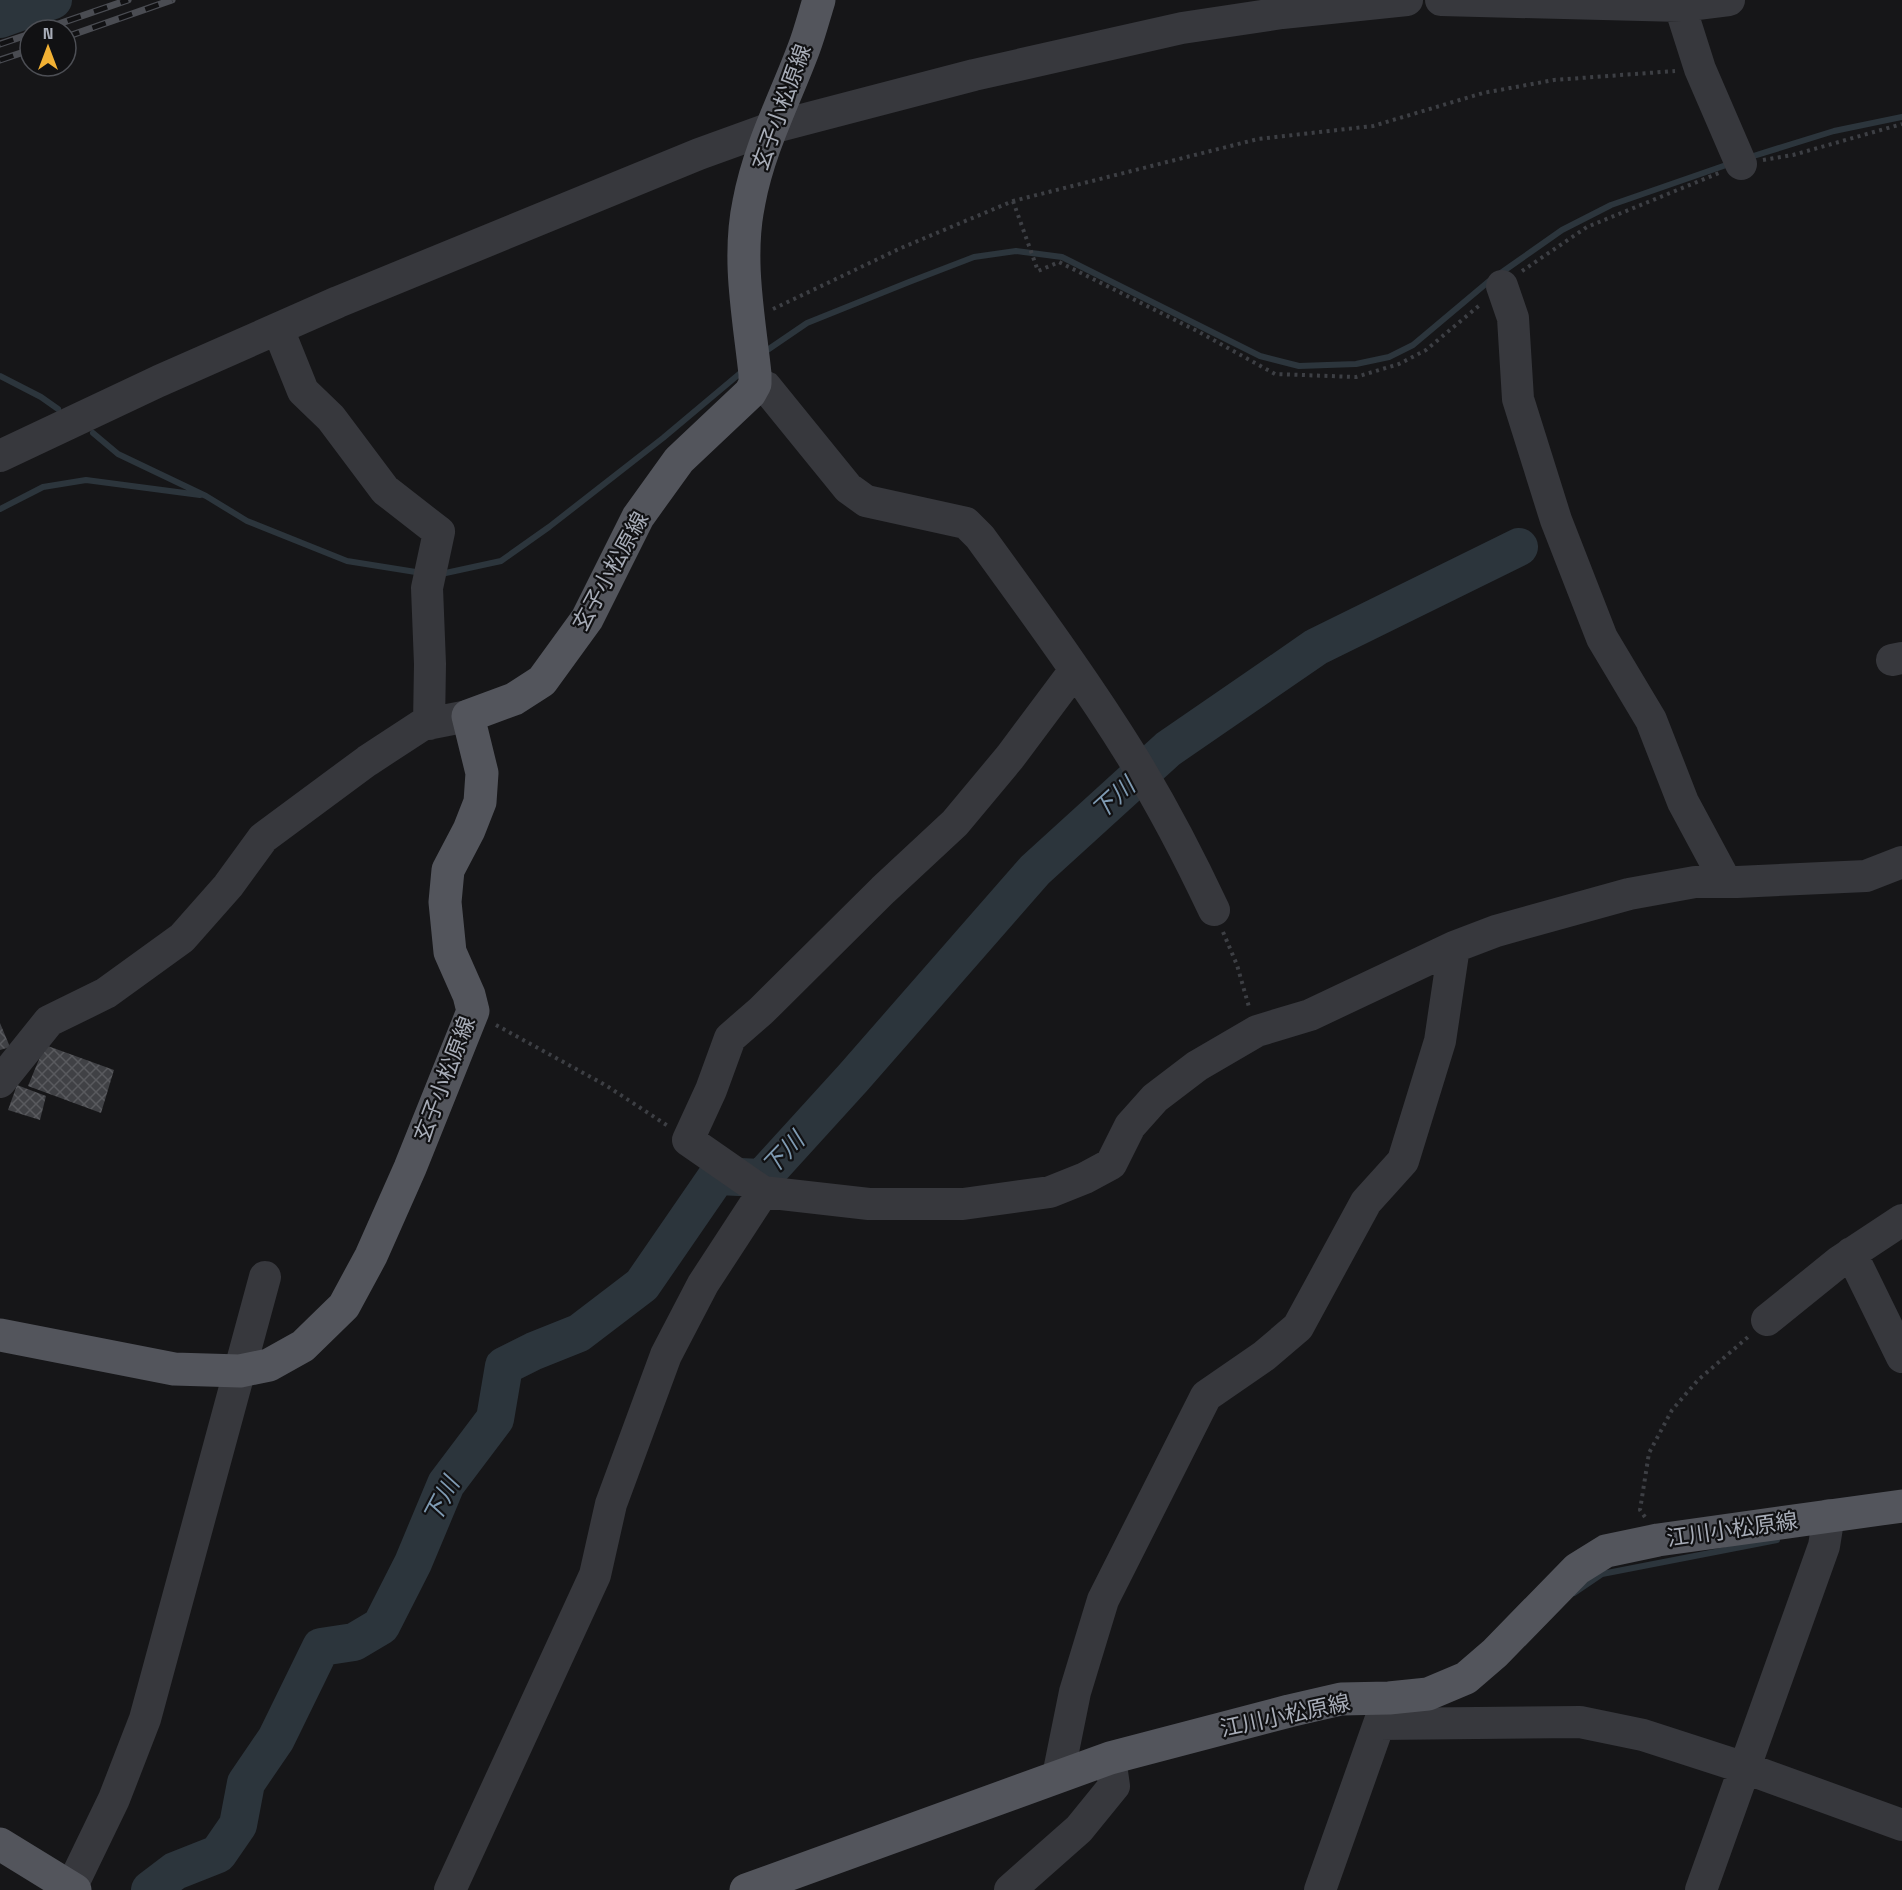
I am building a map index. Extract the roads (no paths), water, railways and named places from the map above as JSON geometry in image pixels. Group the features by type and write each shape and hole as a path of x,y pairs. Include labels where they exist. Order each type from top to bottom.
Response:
{"main road":[{"name":"玄子小松原線","path":"0,1335 174,1369 240,1371 269,1365 303,1346 344,1306 371,1256 411,1168 473,1011 469,995 450,952 445,902 448,870 469,830 480,802 482,773 468,716 514,699 542,681 587,619 645,507 679,460 750,393 755,384 743,263 748,204 771,128 805,47 819,0"},
{"name":"江川小松原線","path":"746,1890 1110,1758 1341,1699 1384,1711 1428,1694 1466,1678 1496,1653 1577,1569 1606,1551 1658,1540 1902,1506"},
{"path":"0,1844 73,1889"}],"street":[{"path":"0,456 159,381 349,297 699,153 771,128 974,75 1182,28 1258,8 1407,0"},
{"path":"1441,0 1679,3 1729,0"},
{"path":"1679,3 1700,69 1741,164"},
{"path":"1502,286 1513,318 1518,399 1556,520 1602,638 1651,720 1683,802 1726,882"},
{"path":"278,328 303,390 331,418 385,490 439,532 427,588 430,664 429,724"},
{"path":"755,384 766,387 848,488 866,501 966,524 980,537 1075,670 1134,759 1195,869 1214,910"},
{"path":"1075,670 1010,757 956,823 883,890 761,1011 730,1038 711,1090 688,1140 763,1192 869,1204 963,1204 1050,1192 1085,1178 1111,1164 1130,1126 1155,1098 1197,1066 1257,1030 1310,1015 1454,947 1496,931 1629,894 1695,882 1866,876 1902,862"},
{"path":"0,1082 49,1021 106,993 182,938 228,886 262,838 367,761 422,725 468,716"},
{"path":"1058,1776 1075,1692 1103,1600 1206,1396 1264,1356 1298,1327 1366,1202 1403,1161 1440,1041 1454,947"},
{"path":"450,1890 595,1575 611,1504 666,1355 703,1284 763,1192"},
{"path":"1767,1320 1851,1253 1902,1220"},
{"path":"1851,1253 1902,1357"},
{"path":"73,1889 114,1799 145,1719 265,1277"},
{"path":"1701,1890 1824,1546 1829,1515"},
{"path":"1320,1890 1384,1711 1580,1722 1643,1735 1745,1768 1902,1825"},
{"path":"1019,1888 1079,1828 1114,1786 1110,1758"}],"waterway":[{"path":"0,19 53,0"},
{"path":"1747,158 1834,131 1902,117"},
{"path":"763,353 807,323 974,257 1016,251 1062,257 1260,356 1299,366 1356,364 1389,357 1413,345 1488,282 1562,230 1611,205 1732,163"},
{"path":"441,574 501,561 549,527 663,438 744,370"},
{"path":"0,376 41,397 58,409"},
{"path":"93,433 118,454 206,496 247,521 347,561 422,573"},
{"path":"0,509 43,487 86,480 200,495"},
{"name":"下川","path":"150,1890 175,1871 218,1854 238,1825 246,1783 276,1739 321,1647 354,1642 381,1626 413,1563 446,1484 495,1419 504,1366 579,1333 642,1285 717,1176 762,1178 1035,870 1168,749 1316,647 1519,547"},
{"path":"1574,1593 1602,1574 1777,1540"}],"railway":[{"path":"76,18 128,0"},
{"path":"78,33 172,0"},
{"path":"0,44 18,38"},
{"path":"0,60 18,54"}]}
